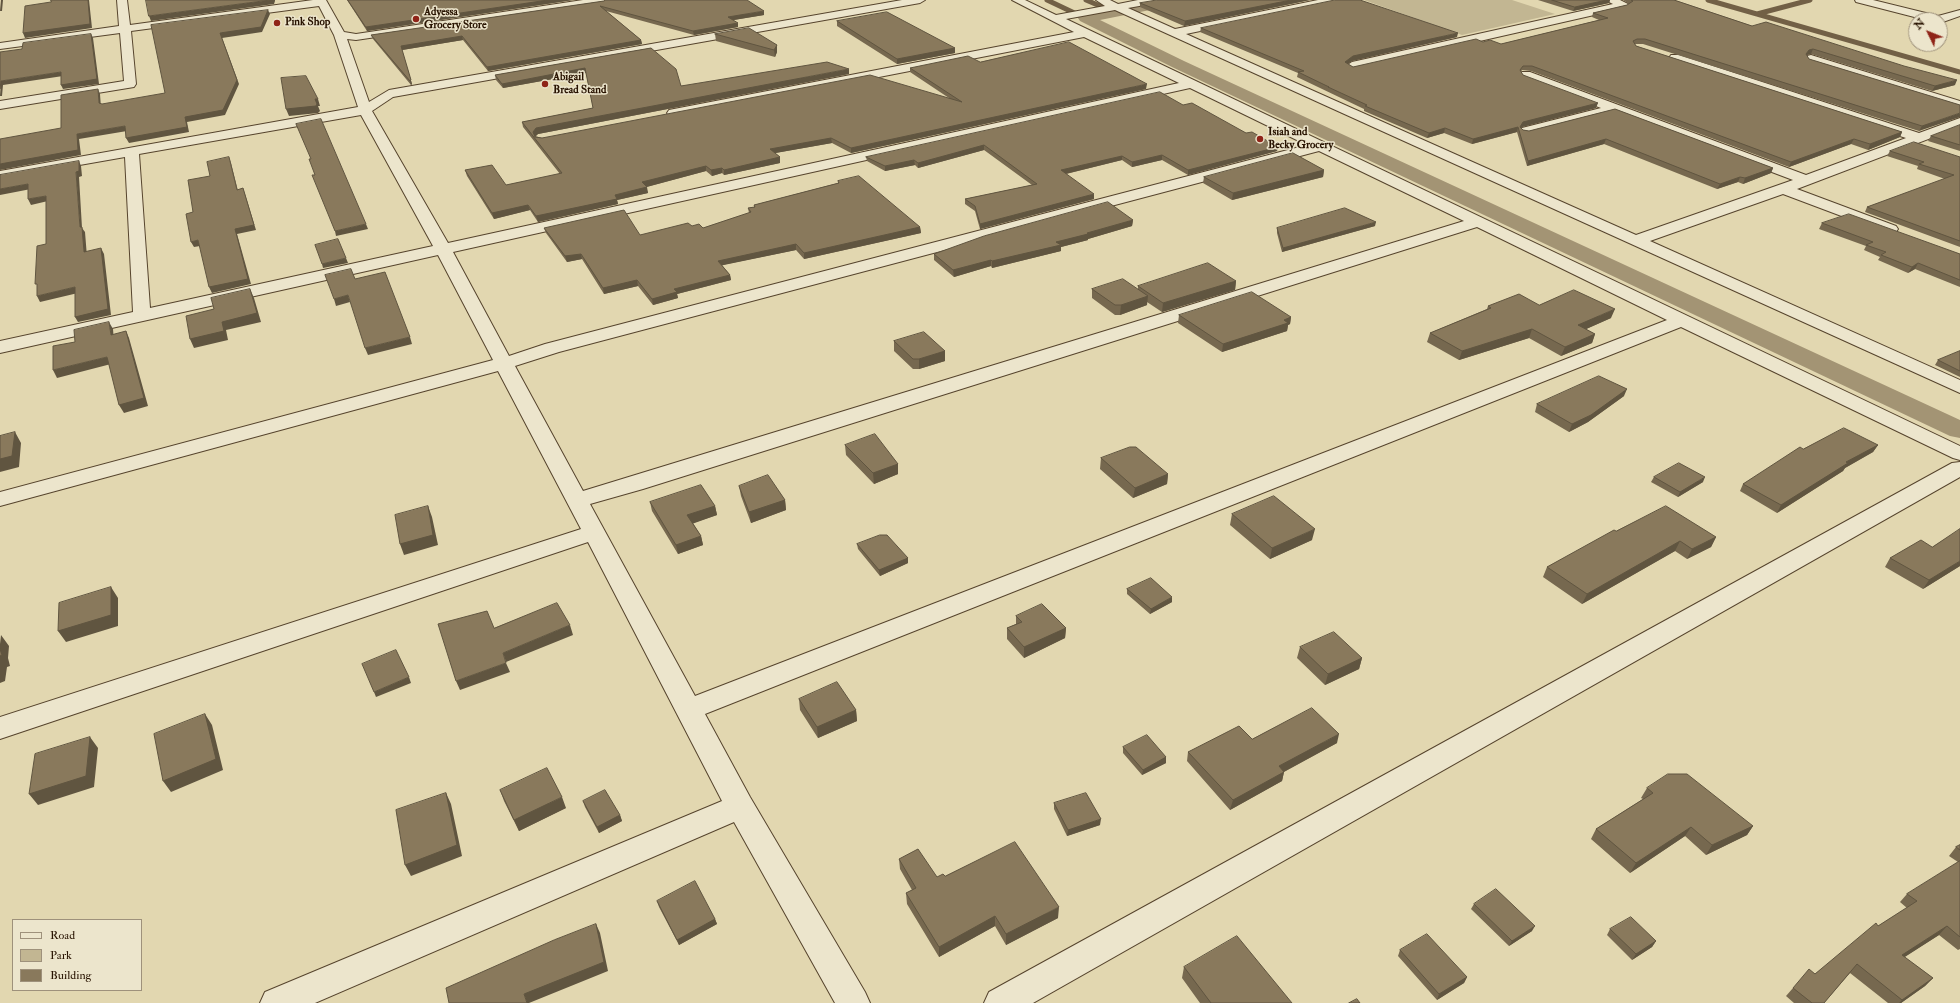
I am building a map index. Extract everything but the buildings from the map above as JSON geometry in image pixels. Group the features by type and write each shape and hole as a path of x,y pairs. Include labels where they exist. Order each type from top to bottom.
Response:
{"street":[{"path":"0,105 130,84 122,0"},
{"path":"340,35 356,37 604,0"},
{"path":"0,175 365,110 389,94 920,0"},
{"path":"1017,0 1960,454"},
{"path":"1101,0 1960,387"},
{"path":"1055,18 1156,0"},
{"path":"1174,33 1333,0"},
{"path":"1352,66 1625,5 1610,0"},
{"path":"1860,0 1908,12"},
{"path":"0,46 321,1 340,35 365,110 505,363 740,806 853,1003"},
{"path":"1948,17 1960,13"},
{"path":"1948,22 1960,25"},
{"path":"659,116 1085,33"},
{"path":"1662,54 1914,139 1931,148"},
{"path":"1811,59 1960,105"},
{"path":"1526,75 1806,180"},
{"path":"0,347 1191,84"},
{"path":"1527,132 1614,108"},
{"path":"1635,241 1806,180 1960,122"},
{"path":"0,499 505,363 552,348 1320,146"},
{"path":"132,151 142,315"},
{"path":"1783,188 1901,233"},
{"path":"578,500 643,482 1478,222"},
{"path":"689,709 1682,320"},
{"path":"1001,1003 1960,468"},
{"path":"0,728 595,532"},
{"path":"277,1003 740,806"}],"green space":[{"path":"1364,0 1512,0 1555,14 1462,35"}],"waterway":[{"path":"1047,0 1085,18"},
{"path":"1086,0 1114,12"},
{"path":"1090,17 1180,0"},
{"path":"1708,0 1757,14"},
{"path":"1757,14 1810,0"},
{"path":"1757,14 1960,72"},
{"path":"1085,18 1178,64 1960,430"}],"place":[{"name":"Adyessa Grocery Store","path":"416,19"},
{"name":"Pink Shop","path":"277,23"},
{"name":"Abigail Bread Stand","path":"545,84"},
{"name":"Isiah and Becky Grocery","path":"1260,139"}]}
